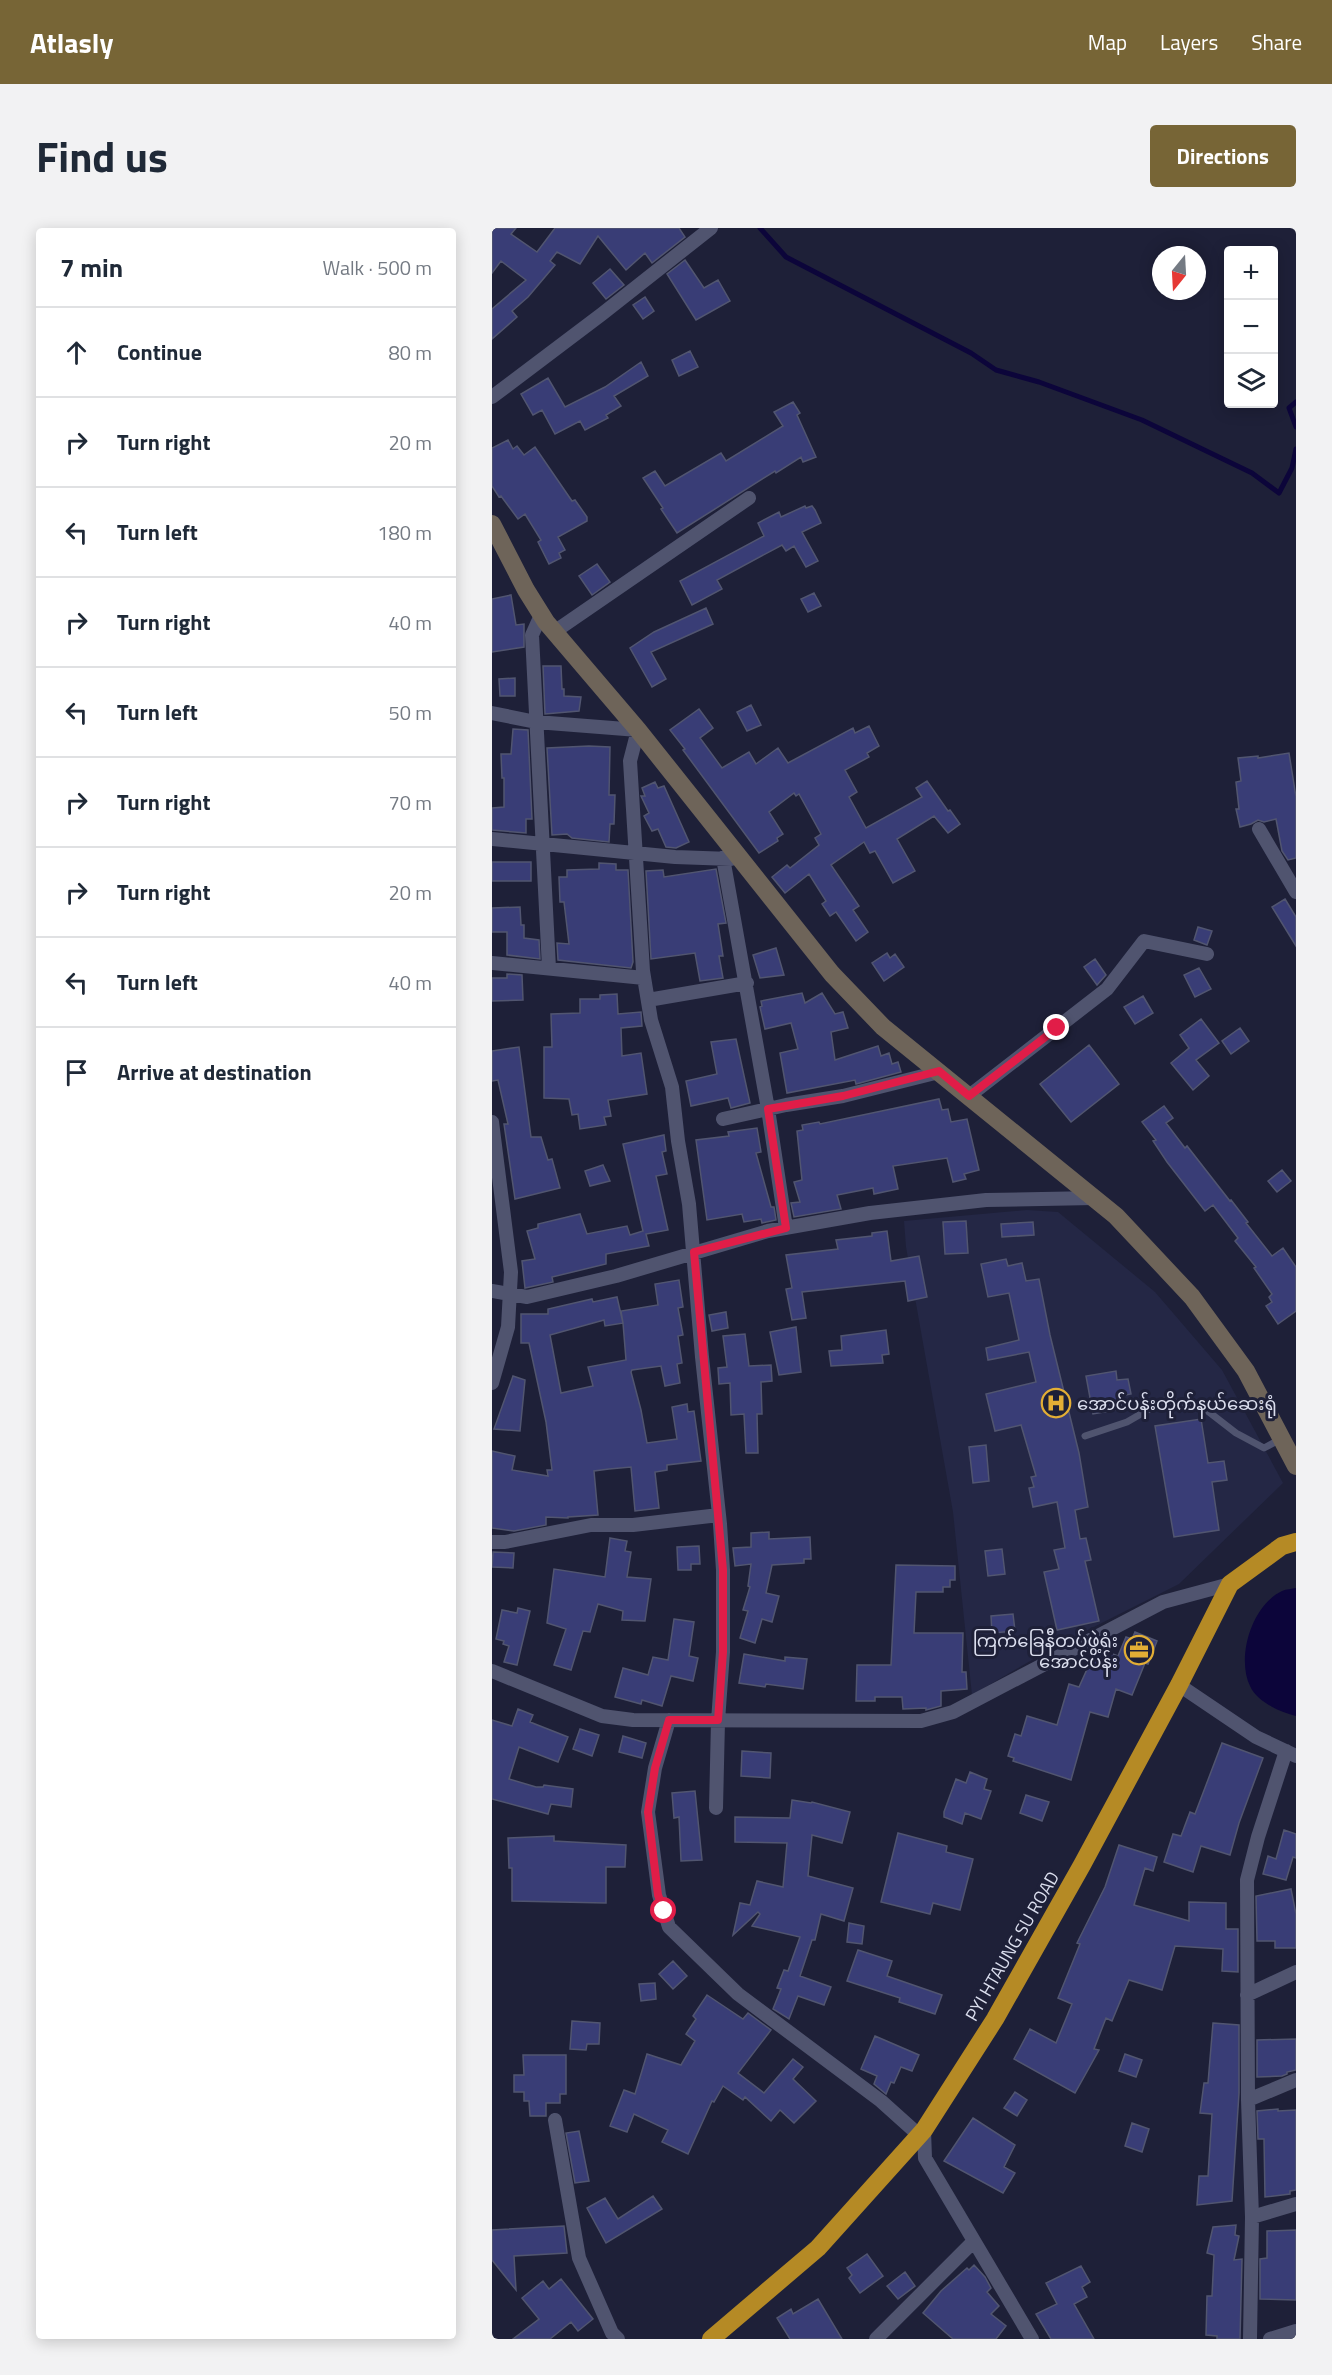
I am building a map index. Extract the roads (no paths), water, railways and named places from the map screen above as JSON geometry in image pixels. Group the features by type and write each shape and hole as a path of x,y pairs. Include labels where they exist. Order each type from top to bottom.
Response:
{"highway":[{"name":"PYI HTAUNG SU ROAD","path":"711,2339 818,2248 922,2133 995,2019 1082,1865 1179,1685 1230,1584 1282,1546 1296,1542"}],"main road":[{"path":"492,524 541,615 638,730 731,859 832,974 883,1027 1116,1216 1192,1297 1246,1371 1296,1467"}],"street":[{"path":"492,397 711,228"},
{"path":"554,632 749,498"},
{"path":"541,615 532,635 549,968"},
{"path":"492,713 536,722 638,730 630,761 634,853 644,978 651,1020 672,1087 678,1141 689,1204 723,1570 723,1652 718,1720 716,1808"},
{"path":"1259,829 1296,892"},
{"path":"492,839 634,853 731,859 747,983 786,1228"},
{"path":"969,1096 1107,989 1144,941 1207,954"},
{"path":"492,963 644,978"},
{"path":"648,1000 747,983"},
{"path":"723,1119 843,1096 939,1071"},
{"path":"492,1122 511,1272 508,1327 492,1383"},
{"path":"492,1291 510,1296 527,1297 616,1276 694,1252 786,1228 870,1213 986,1200 1094,1198"},
{"path":"492,1542 505,1542 591,1525 633,1525 719,1515"},
{"path":"492,1671 602,1716 633,1720 921,1721 953,1713 1163,1602 1230,1584"},
{"path":"1179,1685 1256,1737 1291,1753 1258,1837 1247,1880 1248,2100 1252,2217 1250,2339"},
{"path":"669,1720 655,1768 648,1812 658,1895 669,1927 738,1994 922,2133 925,2158 1032,2339"},
{"path":"1247,1995 1296,1972"},
{"path":"1248,2100 1296,2080"},
{"path":"555,2120 579,2258 612,2333 618,2339"},
{"path":"1252,2217 1296,2204"},
{"path":"876,2339 974,2241"},
{"path":"1270,2339 1296,2331"}],"lane":[{"path":"1085,1436 1127,1422 1165,1400 1205,1409 1236,1433 1264,1448 1281,1439"}],"waterway":[{"path":"760,228 786,257 971,353 996,370 1039,382 1142,420 1252,473 1279,493 1292,468 1296,449"},
{"path":"1296,402 1289,408 1296,427"}],"place":[{"name":"အောင်ပန်းတိုက်နယ်ဆေးရုံ","path":"1056,1403"},
{"name":"ကြက်ခြေနီတပ်ဖွဲ့ရုံး အောင်ပန်း","path":"1139,1650"}]}
